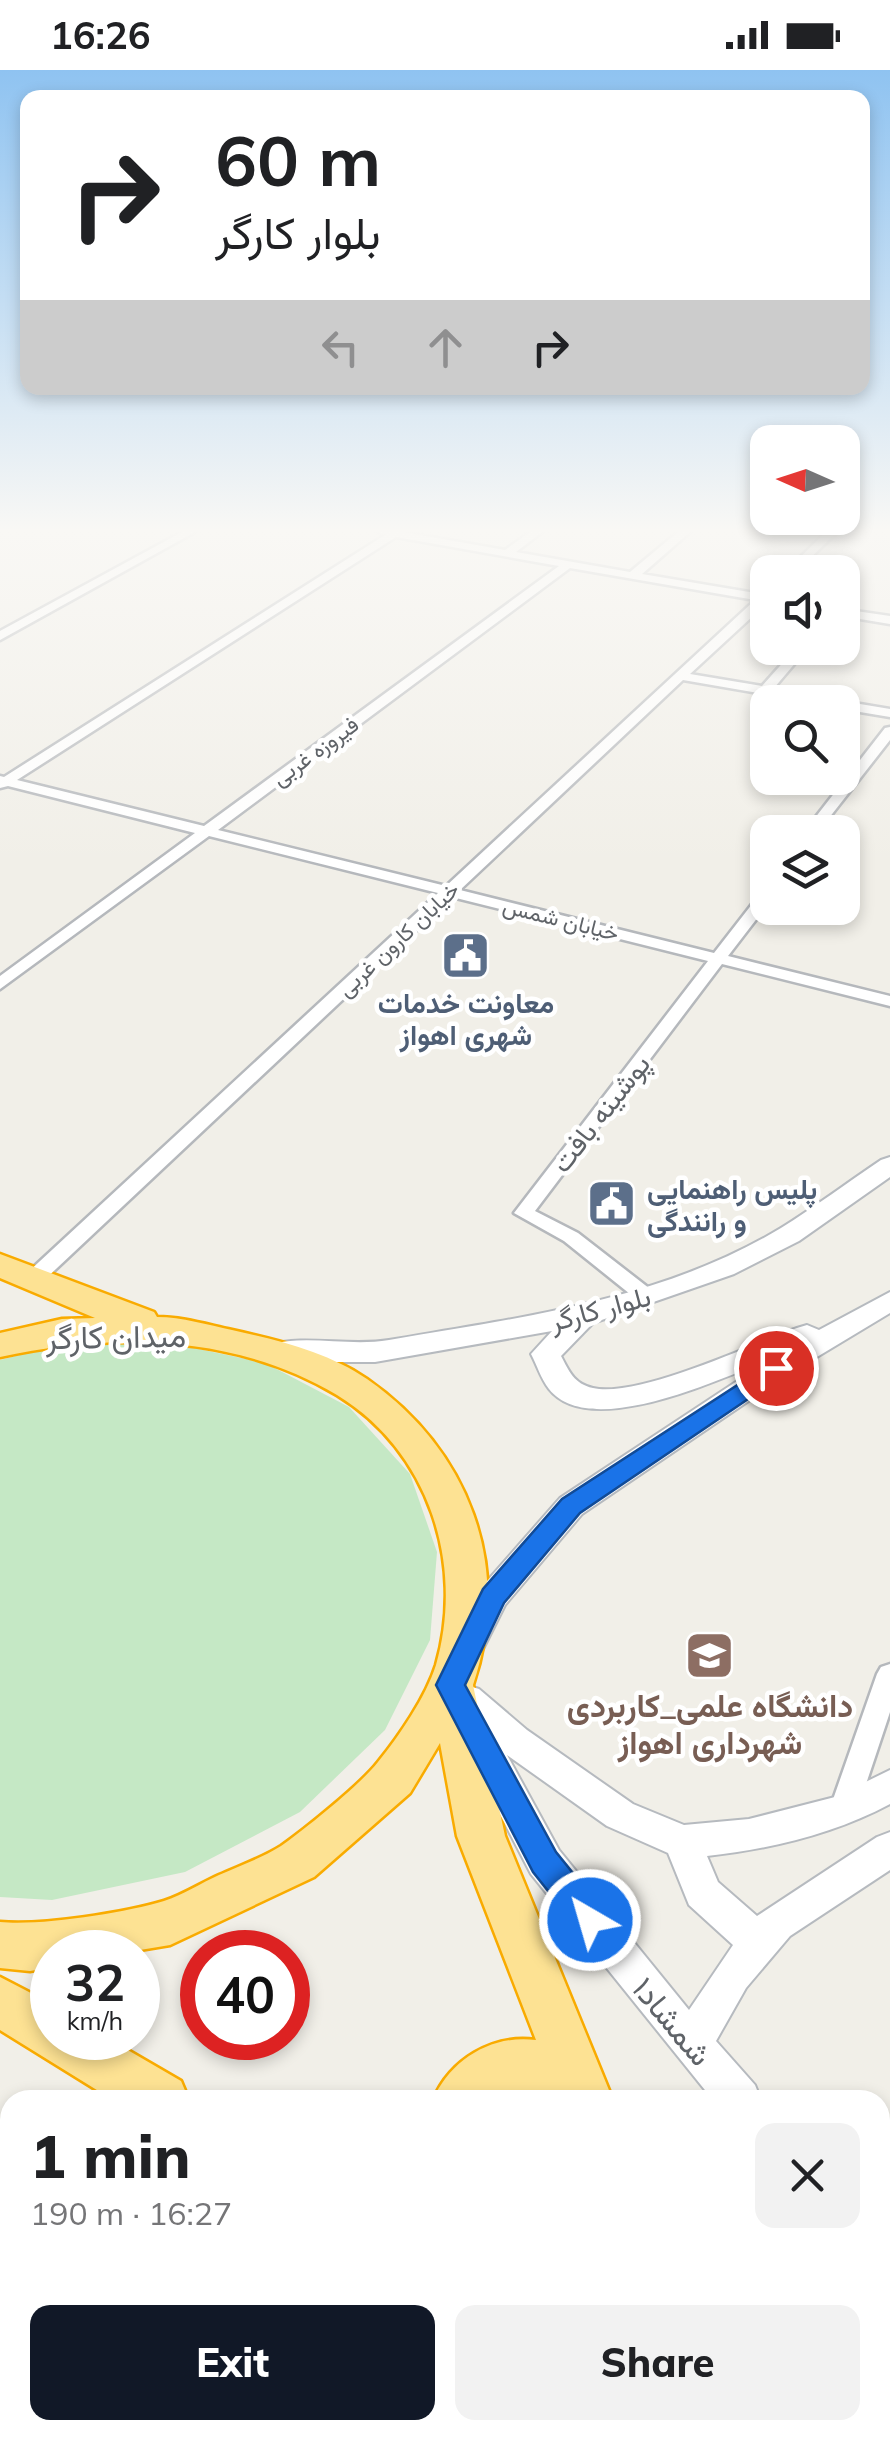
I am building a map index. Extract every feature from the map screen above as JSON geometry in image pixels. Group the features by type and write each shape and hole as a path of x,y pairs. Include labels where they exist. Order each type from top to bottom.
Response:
{"highway":[{"path":"16,1272 102,1308 171,1328"},
{"name":"میدان کارگر","path":"0,1345 62,1331 171,1328 278,1352 352,1387 412,1438 452,1503 469,1579 455,1673 392,1779 297,1862 170,1922 30,1948 0,1945"},
{"path":"455,1673 482,1836 582,2090"},
{"path":"0,2001 30,2019"},
{"path":"96,2060 146,2090"},
{"path":"470,2090 486,2073 515,2064 551,2070 568,2090"}],"main road":[{"name":"بلوار کارگر","path":"278,1352 375,1352 583,1316 647,1297 724,1268 789,1235 890,1165"},
{"path":"583,1316 546,1354 561,1385 589,1398 635,1398 879,1307"},
{"path":"879,1307 776,1368 571,1506 493,1597 455,1673 514,1741 620,1815 682,1842 749,1835 844,1810 890,1786"},
{"name":"شمشاد۱","path":"455,1673 544,1862 731,2090"},
{"path":"682,1842 703,1893 760,1943"},
{"path":"692,2044 732,1975 776,1923 890,1849"}],"street":[{"path":"2,782 220,643"},
{"name":"فیروزه غربی","path":"0,984 462,643"},
{"name":"خیابان کارون غربی","path":"16,1272 448,892 716,643"},
{"path":"770,685 787,665"},
{"path":"680,676 750,688"},
{"path":"860,708 890,713"},
{"path":"825,815 890,731"},
{"name":"خیابان شمس","path":"2,782 890,1001"},
{"name":"پوشینه بافت","path":"647,1297 571,1238 524,1212 750,917"},
{"path":"844,1810 890,1674"}],"green space":[{"path":"165,1342 265,1363 349,1407 410,1474 437,1552 430,1640 385,1730 300,1812 185,1872 52,1900 0,1897 0,1360 58,1345"}],"place":[{"name":"معاونت خدمات شهری اهواز","path":"466,955"},
{"name":"پلیس راهنمایی و رانندگی","path":"612,1204"},
{"name":"دانشگاه علمی_کاربردی شهرداری اهواز","path":"710,1655"}],"route":[{"path":"590,1920 544,1862 450,1685 493,1597 571,1506 776,1368"}]}
